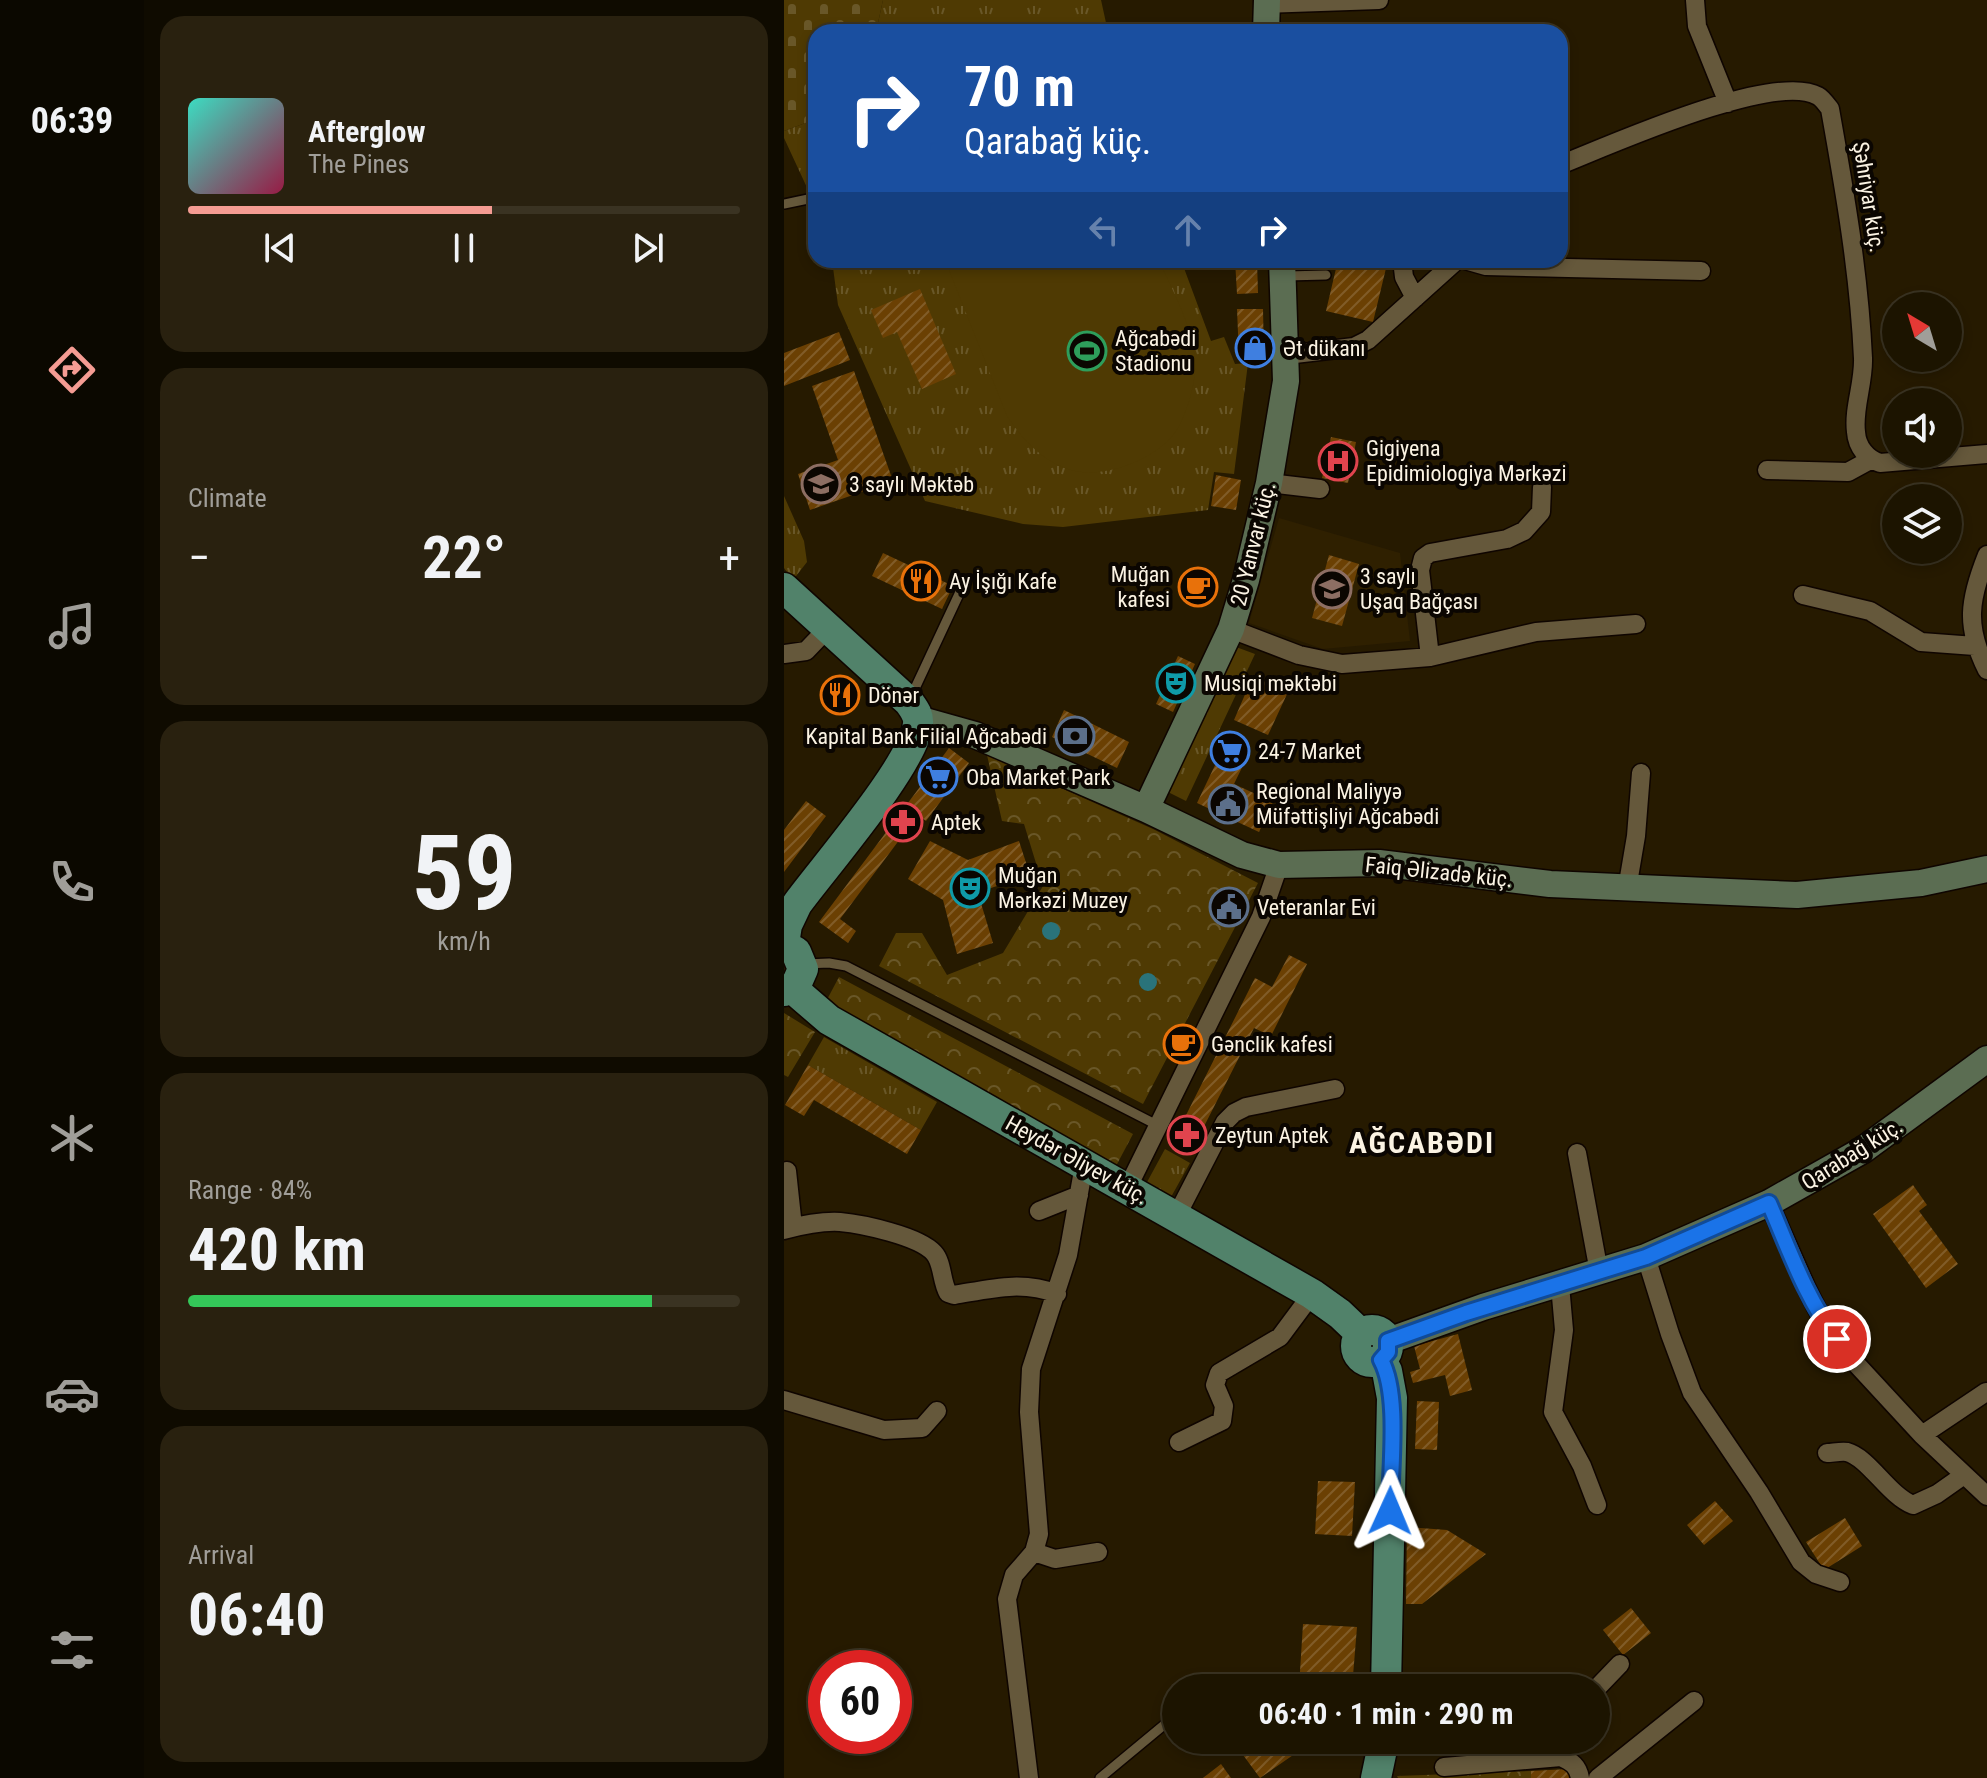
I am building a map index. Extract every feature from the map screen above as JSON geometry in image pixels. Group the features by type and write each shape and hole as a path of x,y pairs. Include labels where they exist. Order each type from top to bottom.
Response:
{"main road":[{"name":"Faiq Əlizadə küç.","path":"784,588 914,711"},
{"path":"789,966 787,925 797,904 903,763 916,733 914,711"},
{"name":"Heydər Əliyev küç.","path":"789,966 829,1020 1312,1294 1377,1345"},
{"path":"1377,1345 1387,1371 1392,1398 1386,1674"},
{"path":"1376,1778 1381,1754"}],"street":[{"path":"1266,24 1267,2 1379,0"},
{"path":"1695,0 1697,26 1728,103"},
{"name":"Şəhriyar küç.","path":"1568,162 1672,121 1728,103 1772,92 1798,91 1818,96 1830,109 1853,236 1863,362 1856,432 1870,460"},
{"name":"20 Yanvar küç.","path":"1146,809 1231,629 1269,483 1283,402 1286,355 1282,268"},
{"path":"1403,268 1415,298"},
{"path":"1286,355 1354,347 1368,340 1448,268"},
{"path":"1568,268 1701,271"},
{"path":"1767,470 1848,472 1870,460 1880,463 1987,454"},
{"path":"1269,483 1320,489"},
{"path":"1430,657 1420,570 1423,558 1430,553 1458,546 1507,539 1524,531 1541,512 1542,487"},
{"path":"1985,565 1972,601 1971,623 1975,646 1987,670"},
{"path":"1803,595 1870,611 1921,642 1975,646"},
{"path":"1231,629 1322,662 1342,664 1430,657 1536,632 1636,624"},
{"path":"784,654 806,651 828,628"},
{"name":"Faiq Əlizadə küç.","path":"914,711 1146,809 1242,855 1279,865 1379,863 1550,884 1797,895 1921,883 1987,869"},
{"path":"1627,889 1636,836 1641,773"},
{"path":"1127,1189 1261,917 1279,865"},
{"name":"Qarabağ küç.","path":"1377,1345 1461,1314 1646,1257 1769,1203 1863,1150 1987,1059"},
{"path":"1177,1215 1225,1122 1234,1113 1246,1107 1335,1089"},
{"path":"1577,1153 1599,1272"},
{"path":"1029,1778 1007,1599 1014,1575 1034,1552 1039,1534 1029,1412 1031,1369 1068,1255 1084,1165"},
{"path":"787,1171 788,1229 838,1222 873,1228 926,1245 937,1256 948,1293 954,1295 1014,1285 1037,1286 1057,1294"},
{"path":"1039,1211 1079,1195"},
{"path":"1769,1203 1824,1323 1849,1356 1922,1435 1987,1496"},
{"path":"1646,1257 1692,1393 1759,1492 1801,1562 1816,1574 1840,1582"},
{"path":"1560,1285 1564,1330 1553,1412 1582,1466 1597,1505"},
{"path":"1179,1442 1222,1421 1224,1406 1215,1385 1219,1373 1280,1337 1312,1294"},
{"path":"1922,1435 1986,1392"},
{"path":"784,1400 884,1430 922,1428 937,1411"},
{"path":"1827,1453 1847,1452 1899,1499 1913,1505 1937,1494 1964,1475"},
{"path":"1034,1552 1055,1559 1098,1552"},
{"path":"1610,1674 1620,1664"},
{"path":"1598,1778 1694,1701"},
{"path":"1444,1767 1529,1754"},
{"path":"1566,1754 1579,1771 1580,1778"}],"lane":[{"path":"784,204 808,199"},
{"path":"1282,268 1326,275"},
{"path":"914,711 960,592"},
{"path":"789,966 829,963 846,966 1159,1126"},
{"path":"1100,1778 1162,1727"}],"shaded area":[{"path":"1279,518 1400,553 1410,641 1323,649 1249,623"}],"green space":[{"path":"784,0 883,0 878,24 808,24 808,122 784,131"},
{"path":"883,0 1101,0 1106,24 878,24"},
{"path":"808,122 808,190 784,138 784,131"},
{"path":"833,268 1184,268 1211,341 1224,337 1235,364 1248,363 1234,474 1214,472 1208,510 1063,527 1023,524 925,501 838,305"},
{"name":"Ağcabədi Stadionu","path":"948,268 1163,268 1183,314 1195,356 1190,400 1170,439 1159,449 1130,464 1099,472 1084,472 1061,466 1042,455 1007,416"},
{"path":"784,496 804,541 807,562 793,580 784,568"},
{"path":"1236,647 1255,654 1186,801 1168,792"},
{"path":"987,755 1153,829 1258,883 1143,1104 879,966 896,933 922,933 947,975 1003,953 1043,886 1024,824 1002,821"},
{"path":"839,977 1133,1134 1116,1166 822,1009"},
{"path":"784,1013 815,1032 788,1077 784,1075"},
{"path":"824,1037 937,1102 921,1130 808,1065"},
{"path":"1165,1149 1190,1163 1171,1197 1146,1184"},
{"path":"1531,1771 1531,1778 1397,1776"}],"water":[{"path":"1047,922 1055,922 1060,931 1058,938 1047,940 1042,935 1042,927"},
{"path":"1144,973 1152,973 1157,982 1155,989 1144,991 1139,986 1139,978"}],"building":[{"path":"1235,268 1257,268 1258,293 1237,294"},
{"path":"1336,268 1386,268 1373,322 1326,311"},
{"path":"920,289 956,374 922,389 897,332 883,338 871,310"},
{"path":"1237,309 1263,309 1264,356 1239,357"},
{"path":"839,332 850,360 784,386 784,353"},
{"path":"854,371 893,481 810,510 798,474 838,460 812,386"},
{"path":"1331,437 1356,442 1348,483 1322,478"},
{"path":"1216,475 1241,480 1236,510 1211,506"},
{"path":"883,553 953,586 942,609 872,576"},
{"path":"1329,555 1359,564 1342,626 1312,618"},
{"path":"1178,656 1195,664 1173,712 1156,704"},
{"path":"1253,676 1288,692 1268,735 1234,720"},
{"path":"1064,710 1129,742 1117,768 1052,737"},
{"path":"1227,740 1250,751 1234,784 1273,802 1259,832 1197,803"},
{"path":"949,748 969,763 926,821 918,815 840,919 856,931 848,943 819,922"},
{"path":"806,801 826,816 784,872 784,830"},
{"path":"930,841 968,860 1019,841 1030,875 985,890 980,900 993,943 957,954 943,900 908,879"},
{"path":"1289,955 1307,964 1271,1036 1254,1028 1190,1154 1171,1145 1255,978 1272,987"},
{"path":"1185,1028 1195,1033 1181,1061 1171,1056"},
{"path":"808,1065 921,1130 907,1154 814,1100 804,1116 785,1105"},
{"path":"1913,1185 1927,1205 1919,1211 1958,1264 1926,1288 1873,1214"},
{"path":"1458,1334 1472,1390 1450,1396 1445,1375 1413,1383 1410,1372 1420,1369 1414,1346"},
{"path":"1417,1401 1439,1402 1437,1450 1415,1449"},
{"path":"1318,1481 1355,1482 1352,1536 1315,1534"},
{"path":"1715,1501 1733,1521 1704,1545 1687,1525"},
{"path":"1845,1518 1862,1546 1824,1570 1806,1542"},
{"path":"1407,1527 1447,1530 1486,1554 1422,1604 1406,1604"},
{"path":"1631,1608 1651,1633 1623,1655 1603,1630"},
{"path":"1303,1624 1357,1627 1353,1674 1300,1674"},
{"path":"1242,1754 1295,1754 1260,1778"},
{"path":"1221,1764 1231,1778 1203,1778"},
{"path":"1568,1769 1569,1778 1531,1778 1531,1771"}],"place":[{"name":"Әt dükanı","path":"1255,348"},
{"name":"Ağcabədi Stadionu","path":"1087,351"},
{"name":"Gigiyena Epidimiologiya Mərkəzi","path":"1338,461"},
{"name":"3 saylı Məktəb","path":"821,484"},
{"name":"Ay İşığı Kafe","path":"921,581"},
{"name":"Muğan kafesi","path":"1198,587"},
{"name":"3 saylı Uşaq Bağçası","path":"1332,589"},
{"name":"Musiqi məktəbi","path":"1176,683"},
{"name":"Dönər","path":"840,695"},
{"name":"Kapital Bank Filial Ağcabədi","path":"1075,736"},
{"name":"24-7 Market","path":"1230,751"},
{"name":"Oba Market Park","path":"938,777"},
{"name":"Regional Maliyyə Müfəttişliyi Ağcabədi","path":"1228,804"},
{"name":"Aptek","path":"903,822"},
{"name":"Muğan Mərkəzi Muzey","path":"970,888"},
{"name":"Veteranlar Evi","path":"1229,907"},
{"name":"Gənclik kafesi","path":"1183,1044"},
{"name":"Zeytun Aptek","path":"1187,1135"}],"district":[{"name":"AĞCABƏDI","path":"1422,1142"}],"route":[{"path":"1390,1511 1392,1398 1387,1371 1381,1360 1388,1352 1388,1341 1671,1248 1769,1203 1807,1289 1824,1323 1837,1339"}]}
